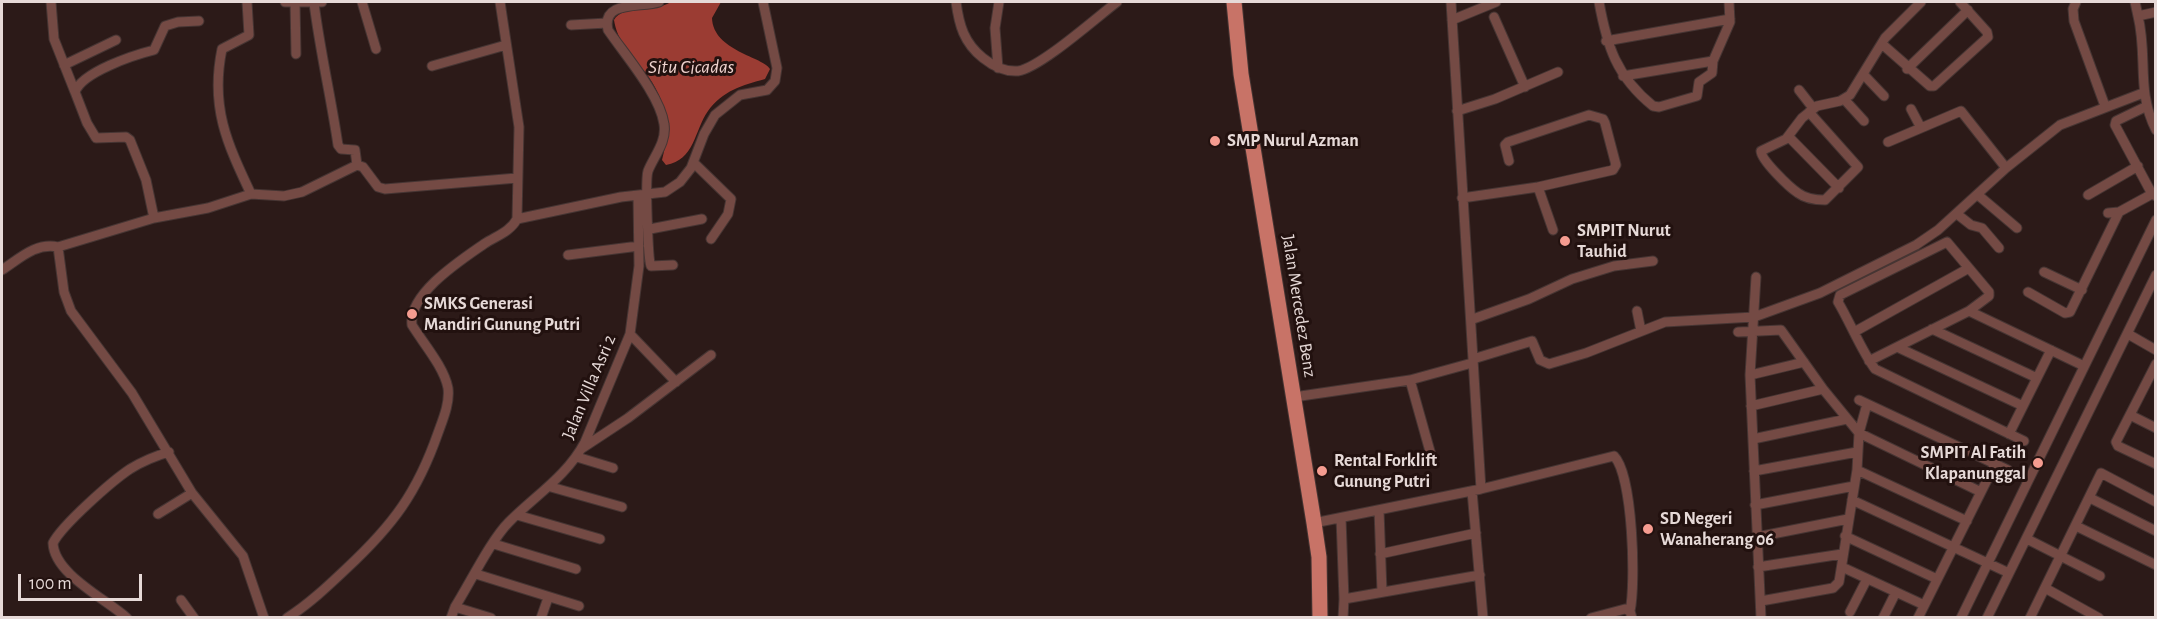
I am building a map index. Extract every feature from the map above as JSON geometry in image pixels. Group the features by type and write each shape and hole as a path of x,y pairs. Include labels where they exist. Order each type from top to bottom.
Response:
{"main road":[{"name":"Jalan Mercedez Benz","path":"1234,2 1241,74 1319,557 1320,618"}],"street":[{"path":"51,2 54,39 87,123 96,138 126,137 130,140 146,180 154,218"},
{"path":"247,2 249,35 222,49 218,87 219,106 229,148 251,194"},
{"path":"285,2 318,2 319,46 333,109 338,145 341,149 355,150 357,165"},
{"path":"295,2 296,54"},
{"path":"362,2 376,49"},
{"path":"287,618 327,587 383,534 408,500 427,464 448,398 443,376 412,325 413,309 427,289 483,245 513,226 517,219 519,127 500,2"},
{"path":"659,2 627,3 609,15 607,23 608,30 651,93 664,125 664,136 648,170 642,196 650,229 650,265 673,265"},
{"path":"517,219 610,199 642,196 673,188 686,176 694,163 709,123 722,107 740,95 767,90 775,81 777,68 763,2"},
{"path":"956,2 960,25 966,41 979,55 998,68 1014,71 1027,68 1117,2"},
{"path":"998,68 995,28 999,2"},
{"path":"1451,2 1462,198 1473,319 1476,533 1484,617"},
{"path":"1452,20 1496,2"},
{"path":"1599,2 1606,41 1623,75 1650,104 1659,107 1697,96 1699,82 1712,73 1713,61 1730,19 1729,2"},
{"path":"1798,90 1811,110 1857,164 1858,170 1825,200 1812,199 1797,193 1760,154 1764,148 1789,137 1811,110 1825,102 1844,99 1854,90 1895,26 1921,2"},
{"path":"1882,44 1907,69 1930,86 1934,86 1988,38 1988,32 1960,2"},
{"path":"2076,2 2073,9 2074,21 2105,106"},
{"path":"2135,2 2143,45 2145,107 2155,128"},
{"path":"1907,69 1968,10"},
{"path":"2138,16 2156,12"},
{"path":"1494,17 1525,87"},
{"path":"1606,41 1730,19"},
{"path":"75,92 79,84 92,75 117,62 154,50 165,26 178,22 199,21"},
{"path":"571,25 607,23"},
{"path":"64,65 116,40"},
{"path":"432,66 506,45"},
{"path":"1623,75 1713,61"},
{"path":"1457,111 1525,87 1558,72"},
{"path":"1864,75 1884,96"},
{"path":"1294,397 1410,380 1532,341 1540,360 1544,364 1549,364 1665,322 1754,317 1820,293 1916,245 1957,214 2006,168 2060,125 2143,93"},
{"path":"1844,99 1864,121"},
{"path":"2108,213 2119,212 2154,195 2115,125 2116,121 2145,107"},
{"path":"1911,108 1921,128"},
{"path":"1888,142 1961,111 2006,168"},
{"path":"1462,198 1538,187 1616,168 1602,119 1584,116 1508,142 1505,145 1509,161"},
{"path":"1789,137 1839,188"},
{"path":"694,163 731,199 728,214 711,239"},
{"path":"2,270 42,246 58,248 154,218 208,208 251,194 284,196 302,192 357,165 363,167 378,187 386,189 517,178"},
{"path":"2088,195 2138,166"},
{"path":"1538,187 1553,230"},
{"path":"1978,195 2017,228"},
{"name":"Jalan Villa Asri 2","path":"451,618 455,607 502,531 550,487 579,453 630,333 639,266 642,196"},
{"path":"2028,292 2067,314 2082,290 2119,212"},
{"path":"1957,214 1971,225 1982,228 1999,248"},
{"path":"650,229 702,219"},
{"path":"1987,618 1999,569 2084,366 2156,220"},
{"path":"1869,361 1969,311 1990,295 1946,242 1840,295 1838,302 1856,331 1869,361 1884,374 2024,441"},
{"path":"568,255 639,246"},
{"path":"58,248 64,292 71,311 132,393 192,493 243,556 264,618"},
{"path":"1473,319 1529,299 1572,279 1614,266 1653,261"},
{"path":"1856,331 1969,268"},
{"path":"2044,272 2082,290"},
{"path":"1962,618 1999,569 2027,539 2156,275"},
{"path":"1756,277 1750,375 1761,618"},
{"path":"1637,311 1641,331"},
{"path":"1969,311 2084,366"},
{"path":"1738,332 1780,328 1823,389 1859,433 1981,492"},
{"path":"1932,329 2037,378"},
{"path":"630,333 676,382"},
{"path":"2128,334 2156,350"},
{"path":"1897,347 2024,406"},
{"path":"2009,434 2051,350"},
{"path":"579,453 711,355"},
{"path":"1750,375 1804,362"},
{"path":"2156,364 2151,384 2130,415 2117,445 2156,464"},
{"path":"1410,380 1433,462"},
{"path":"1751,406 1823,389"},
{"path":"1761,601 1833,588 1839,582 1857,470 1863,402 2008,470"},
{"path":"2130,415 2156,428"},
{"path":"1753,439 1847,419"},
{"path":"127,618 74,578 56,555 53,543 70,522 129,470 149,458 169,452"},
{"path":"1754,471 1857,452"},
{"path":"579,453 613,468"},
{"path":"1314,523 1477,490 1614,456 1618,460 1629,509 1635,576 1631,614"},
{"path":"1918,618 1995,464"},
{"path":"1857,470 1966,520"},
{"path":"2033,617 2045,588 2103,473 2156,502"},
{"path":"1755,505 1854,486"},
{"path":"550,487 622,507"},
{"path":"158,514 192,493"},
{"path":"2090,498 2156,531"},
{"path":"1851,500 1999,569"},
{"path":"1379,510 1382,592"},
{"path":"518,514 600,539"},
{"path":"1341,518 1343,618"},
{"path":"1757,537 1848,519"},
{"path":"2076,525 2156,566"},
{"path":"1380,554 1476,533"},
{"path":"1845,536 1937,579"},
{"path":"2027,539 2100,576"},
{"path":"494,544 576,569"},
{"path":"1758,567 1842,554"},
{"path":"1842,567 1924,605"},
{"path":"476,574 579,606"},
{"path":"1344,599 1480,575"},
{"path":"1850,612 1867,579"},
{"path":"2045,588 2099,618"},
{"path":"1883,618 1896,592"},
{"path":"541,618 548,598"},
{"path":"181,600 194,618"},
{"path":"455,607 491,618"},
{"path":"1591,618 1625,609 1631,614"}],"water":[{"name":"Situ Cicadas","path":"671,2 721,2 712,18 721,38 770,69 765,79 741,86 720,98 703,119 688,151 676,162 666,165 662,160 666,125 662,103 652,82 622,41 614,20 624,12 655,8"}],"place":[{"name":"SMP Nurul Azman","path":"1215,141"},
{"name":"SMPIT Nurut Tauhid","path":"1565,241"},
{"name":"SMKS Generasi Mandiri Gunung Putri","path":"412,314"},
{"name":"SMPIT Al Fatih Klapanunggal","path":"2038,463"},
{"name":"Rental Forklift Gunung Putri","path":"1322,471"},
{"name":"SD Negeri Wanaherang 06","path":"1648,529"}]}
